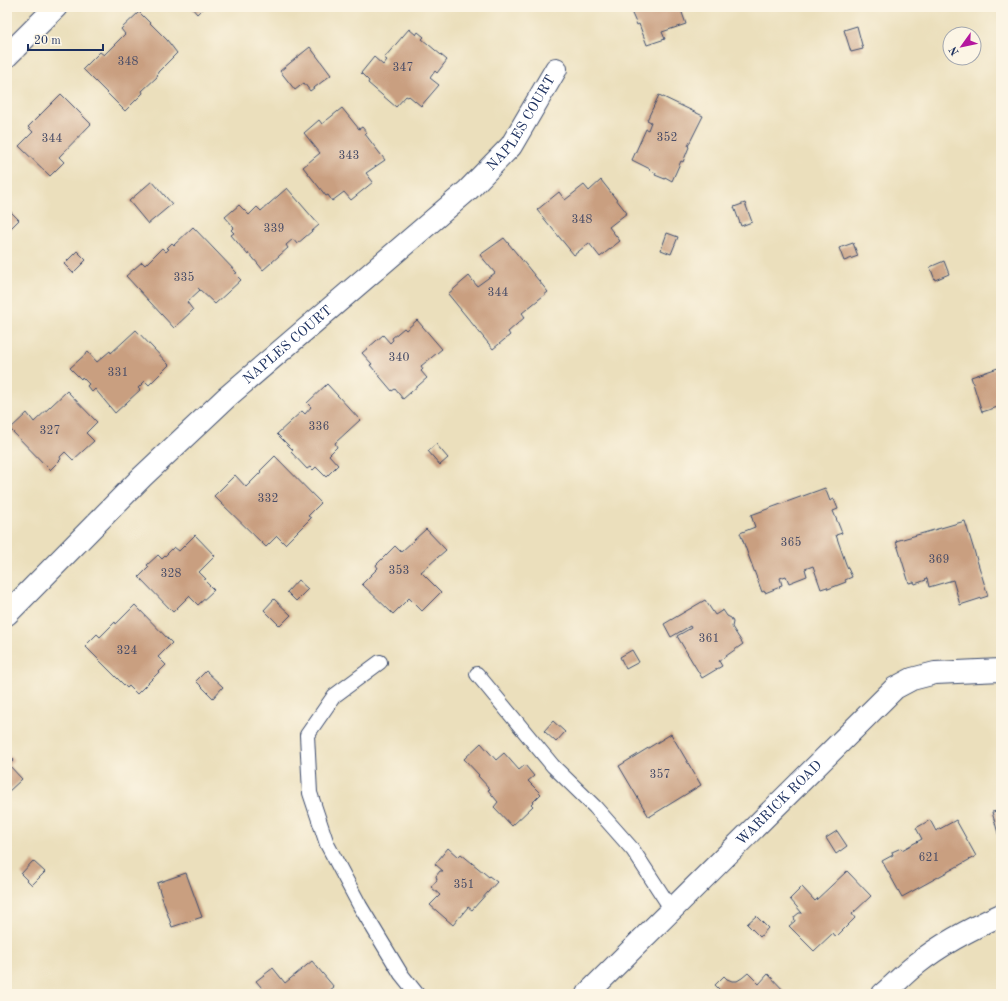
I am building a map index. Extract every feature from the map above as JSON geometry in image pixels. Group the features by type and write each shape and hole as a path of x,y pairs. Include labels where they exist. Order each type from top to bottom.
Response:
{"street":[{"path":"7,56 56,7"},
{"name":"NAPLES COURT","path":"7,614 142,477 228,397 468,190 512,146 556,69"},
{"name":"WARRICK ROAD","path":"587,994 895,688 912,679 935,673 1001,670"},
{"path":"883,994 918,962 937,949 971,928 1001,915"}],"lane":[{"path":"380,662 334,696 307,735 310,793 328,844 360,906 401,974 418,994"},
{"path":"476,674 553,766 596,807 633,850 672,910"}],"building":[{"path":"191,7 204,7 197,14"},
{"path":"629,7 680,7 686,24 662,32 665,39 647,45 639,24 637,25"},
{"path":"139,12 167,40 177,53 158,72 157,77 142,91 143,93 125,111 83,69 100,52 104,55 125,34 121,29"},
{"path":"857,26 863,49 851,52 844,30"},
{"path":"409,29 416,35 418,32 424,37 422,39 447,60 437,73 435,71 430,78 439,85 421,106 409,96 406,96 396,107 368,83 369,81 361,73 374,57 383,65 387,60 384,58"},
{"path":"310,47 331,75 310,91 304,83 295,90 280,71"},
{"path":"61,94 91,124 59,157 64,162 50,176 19,146 33,132 28,127"},
{"path":"659,95 703,116 688,146 689,147 683,162 681,161 672,181 665,177 665,179 655,175 656,173 649,170 650,169 632,160 646,129 648,130 651,122 647,120"},
{"path":"342,108 359,129 362,127 367,133 365,134 385,160 366,173 373,182 351,200 344,192 332,201 328,195 326,196 303,167 320,153 304,133 319,120 322,124"},
{"path":"601,180 627,213 609,227 620,241 600,257 589,243 574,255 537,210 559,192 565,200 584,185 589,191"},
{"path":"152,181 172,204 148,224 129,201"},
{"path":"287,188 319,225 297,244 293,239 286,245 288,248 263,270 231,235 234,233 231,230 234,227 225,217 239,205 249,215 257,207 261,211"},
{"path":"745,203 752,222 741,226 734,207"},
{"path":"7,208 19,220 7,232"},
{"path":"193,227 237,273 235,274 241,280 215,304 198,288 200,290 187,302 193,310 174,328 126,276 142,262 145,265 162,248 166,252 169,249 167,248 172,243 174,245"},
{"path":"667,233 678,237 671,254 661,250"},
{"path":"504,238 548,292 522,313 525,317 508,332 510,335 493,349 448,294 469,276 477,286 495,273 480,255"},
{"path":"853,243 858,256 844,261 839,248"},
{"path":"77,251 86,260 73,273 64,264"},
{"path":"944,261 949,274 935,280 930,267"},
{"path":"417,320 442,349 421,366 423,369 421,371 427,378 403,399 395,389 392,391 362,353 383,335 390,343 393,340 392,338 404,328 406,330"},
{"path":"136,330 169,365 149,385 145,381 138,388 140,390 115,413 95,389 92,392 87,386 89,384 82,377 81,379 70,368 88,352 97,362 110,351 111,353"},
{"path":"1001,367 1001,406 982,412 971,377"},
{"path":"327,384 360,420 335,443 337,447 329,455 338,465 326,477 316,467 313,470 310,467 307,469 291,452 293,450 277,434 302,411 305,414 311,407 307,403"},
{"path":"67,391 97,422 86,433 94,441 73,460 65,452 60,457 61,459 50,470 10,429 27,413 34,422"},
{"path":"436,444 448,458 440,465 428,451"},
{"path":"275,456 321,503 308,516 311,518 285,544 277,536 266,547 214,496 235,475 246,487"},
{"path":"825,488 830,501 834,499 838,509 833,511 842,533 836,535 852,577 845,580 846,582 828,589 827,587 821,589 813,566 805,569 807,576 789,583 786,576 780,578 782,585 779,586 780,587 765,593 764,591 762,592 740,533 755,527 751,515"},
{"path":"965,521 988,596 960,605 953,580 929,587 927,578 925,579 926,580 915,584 914,582 909,583 896,541"},
{"path":"426,529 446,550 421,572 441,592 422,611 409,598 393,614 362,584 378,568 376,565 395,546 401,552"},
{"path":"195,535 215,556 199,572 206,579 204,580 214,590 198,605 189,596 173,612 139,577 149,567 147,565 158,555 162,559 174,547 179,551"},
{"path":"298,580 308,589 296,601 287,592"},
{"path":"274,599 291,615 280,626 264,610"},
{"path":"705,600 715,615 723,610 727,616 731,618 733,622 732,627 743,644 719,661 722,666 702,678 677,636 691,628 690,626 671,637 664,624"},
{"path":"135,605 172,643 158,657 166,665 137,694 129,686 127,688 85,646 97,634 100,637 115,622 116,624"},
{"path":"632,650 639,662 626,669 620,657"},
{"path":"206,671 223,687 213,698 196,681"},
{"path":"553,721 565,732 556,742 544,731"},
{"path":"671,734 701,785 649,817 619,766"},
{"path":"481,743 496,760 504,753 519,770 525,765 534,776 528,781 541,794 531,804 533,806 512,826 494,807 498,802 488,790 490,789 464,759"},
{"path":"7,754 14,760 9,765 22,779 7,793"},
{"path":"1001,807 1001,844 992,812 998,811 998,808"},
{"path":"930,820 936,831 956,820 976,856 902,897 882,861 893,855 892,852 901,848 902,850 922,839 916,828"},
{"path":"837,831 847,846 836,854 826,838"},
{"path":"448,848 458,857 461,854 497,882 472,910 468,907 453,925 430,905 440,895 431,887 437,880 436,876 440,871 443,871 435,864"},
{"path":"33,861 45,872 32,885 21,874"},
{"path":"847,871 871,896 852,914 855,918 836,937 833,933 814,951 789,926 795,921 794,917 799,913 802,913 790,899 802,887 815,901"},
{"path":"186,873 202,917 172,927 157,883"},
{"path":"756,916 768,928 760,937 747,924"},
{"path":"312,961 334,987 325,994 267,994 256,981 273,968 285,983"},
{"path":"748,973 759,984 768,974 787,994 724,994 715,985 724,976 732,981 737,981"}]}
